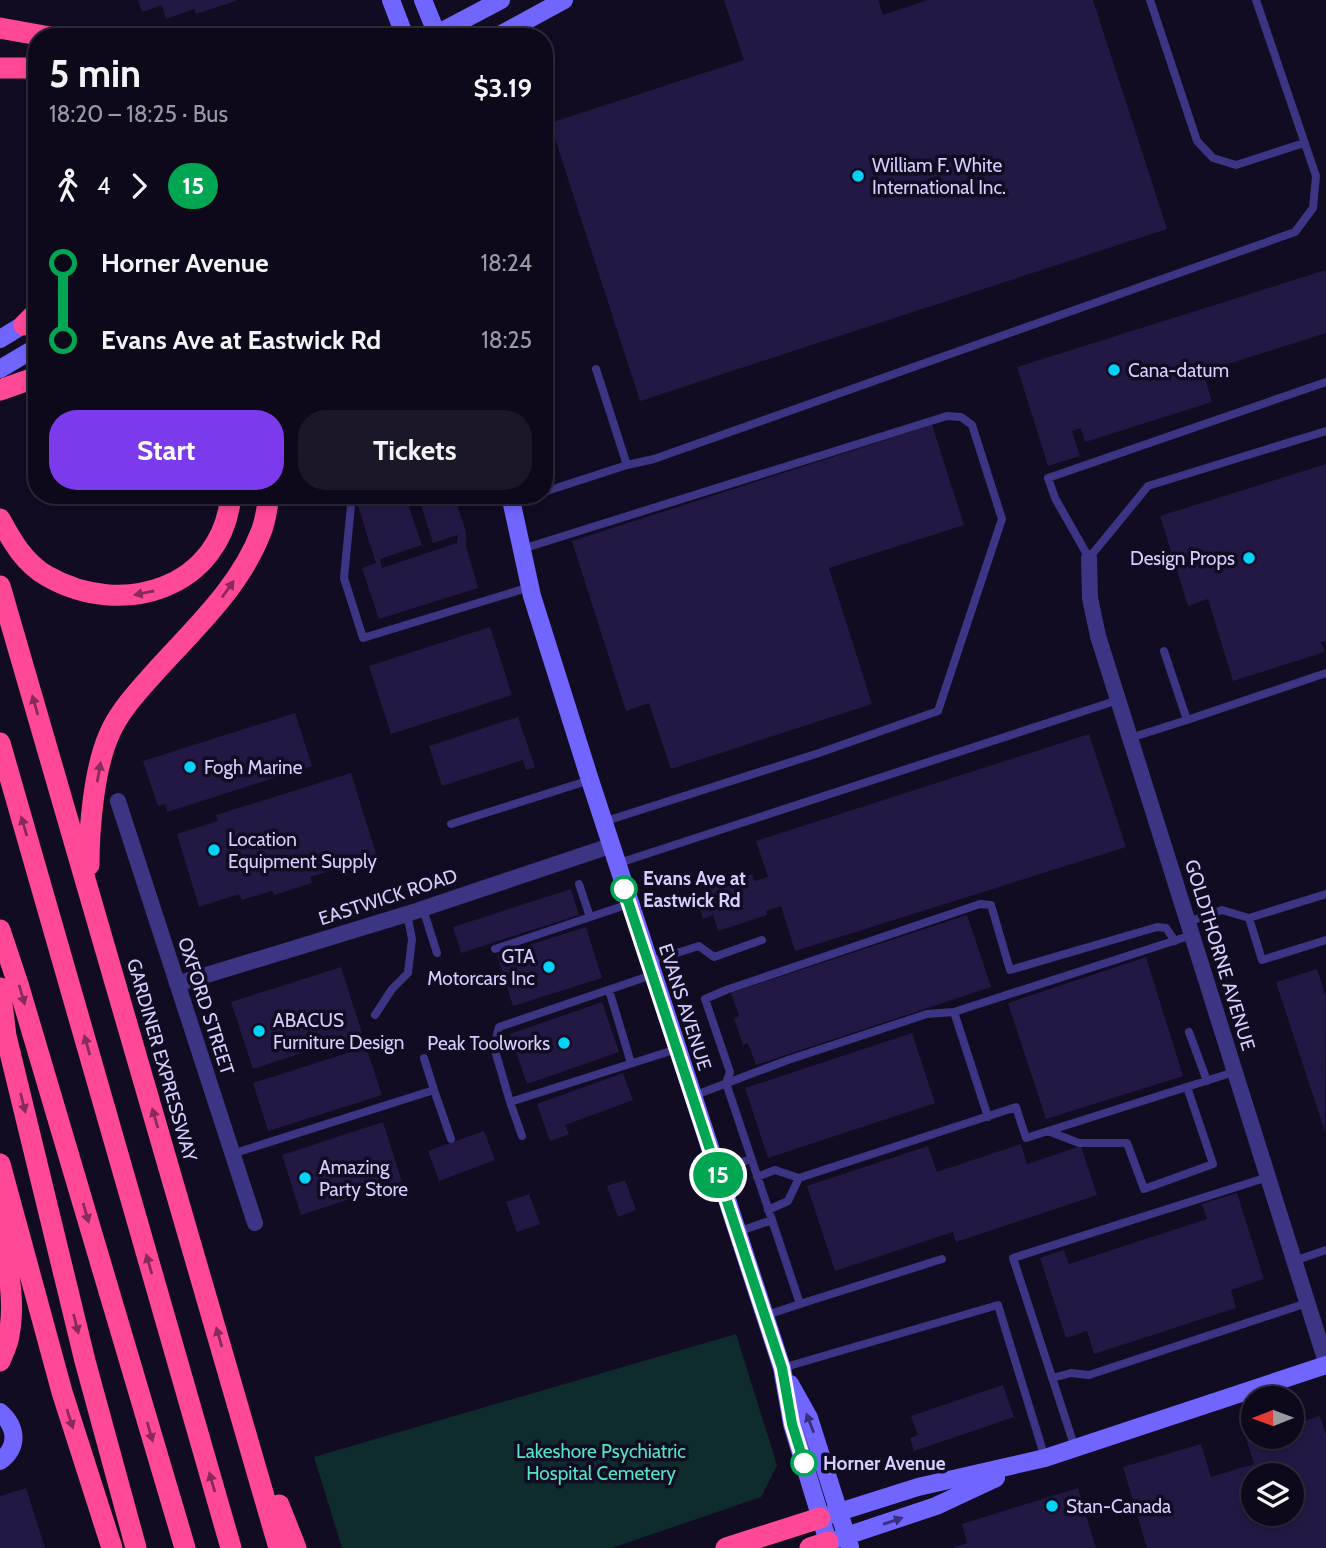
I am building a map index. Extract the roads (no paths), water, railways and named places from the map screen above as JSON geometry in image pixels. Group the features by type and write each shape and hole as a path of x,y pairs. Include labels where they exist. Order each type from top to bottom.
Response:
{"highway":[{"path":"0,28 28,33"},
{"path":"0,68 28,68"},
{"path":"0,390 28,380"},
{"path":"0,519 18,550 45,575 96,594 122,596 148,593 192,571 210,553 222,534 230,504"},
{"path":"89,888 89,839 100,764 109,734 142,687 216,606 239,574 263,529 267,504"},
{"name":"GARDINER EXPRESSWAY","path":"0,586 279,1548"},
{"path":"0,743 231,1548"},
{"path":"0,930 184,1548"},
{"path":"0,988 6,1036 82,1347 136,1548"},
{"path":"0,1164 62,1392 112,1548"},
{"path":"0,1199 0,1220 11,1287 9,1335 0,1361"},
{"path":"238,1402 296,1548"},
{"path":"726,1548 829,1515"}],"main road":[{"path":"391,0 402,28"},
{"path":"423,0 433,28"},
{"path":"449,28 501,0"},
{"path":"513,28 564,0"},
{"path":"0,339 28,321"},
{"path":"0,369 28,352"},
{"name":"EVANS AVENUE","path":"511,504 530,587 610,846 782,1368 792,1424 829,1515 833,1545"},
{"path":"829,1515 918,1487 1045,1458 1326,1363"},
{"path":"0,1412 9,1420 15,1437 10,1452 0,1461"},
{"path":"833,1545 936,1506 1024,1464"}],"street":[{"name":"GOLDTHORNE AVENUE","path":"1089,558 1090,598 1098,636 1326,1363"},
{"name":"OXFORD STREET","path":"118,801 255,1223"},
{"name":"EASTWICK ROAD","path":"177,984 415,911 610,846"}],"lane":[{"path":"1150,0 1197,141 1213,158 1236,165 1304,143"},
{"path":"553,489 680,449 1295,232 1313,208 1316,176 1256,0"},
{"path":"596,369 627,465"},
{"path":"1326,382 1048,478 1055,498 1089,558 1148,486 1326,431"},
{"path":"521,550 947,416 961,417 972,425 1002,519 939,710 819,753 603,822"},
{"path":"351,504 344,578 363,638 530,587"},
{"path":"1164,651 1187,720"},
{"path":"1130,738 1326,673"},
{"path":"616,864 1118,700"},
{"path":"451,824 590,780"},
{"path":"579,884 590,917"},
{"path":"693,1097 726,1083 926,1014 954,1012 1175,941 1222,910 1249,918 1326,894"},
{"path":"495,949 629,904"},
{"path":"800,1304 726,1083 730,1072 705,999 981,904 991,905 1010,970 1157,927 1166,928 1175,941"},
{"path":"415,911 437,953"},
{"path":"375,1015 392,989 408,973 415,911"},
{"path":"1249,918 1262,960 1326,940"},
{"path":"522,1136 494,1047 499,1027 609,990 699,946 714,957 762,940"},
{"path":"609,990 631,1063"},
{"path":"954,1012 988,1117"},
{"path":"1189,1032 1207,1081"},
{"path":"510,1102 677,1049"},
{"path":"424,1058 451,1139"},
{"path":"757,1177 775,1170 799,1178 1016,1107 1026,1138 1234,1072"},
{"path":"1048,1131 1079,1143 1127,1143 1144,1189 1213,1164 1187,1087"},
{"path":"232,1154 434,1090"},
{"path":"718,1172 750,1159"},
{"path":"1075,1448 1013,1258 1268,1177"},
{"path":"768,1210 788,1201 799,1178"},
{"path":"737,1232 772,1220"},
{"path":"1294,1261 1326,1250"},
{"path":"764,1315 942,1259"},
{"path":"1052,1378 1071,1373 1089,1375 1307,1303"},
{"path":"782,1368 998,1305 1045,1458"}],"place":[{"name":"William F. White International Inc.","path":"858,176"},
{"name":"Cana-datum","path":"1114,370"},
{"name":"Design Props","path":"1249,558"},
{"name":"Fogh Marine","path":"190,767"},
{"name":"Location Equipment Supply","path":"214,850"},
{"name":"Evans Ave at Eastwick Rd","path":"624,889"},
{"name":"GTA Motorcars Inc","path":"549,967"},
{"name":"ABACUS Furniture Design","path":"259,1031"},
{"name":"Peak Toolworks","path":"564,1043"},
{"name":"Amazing Party Store","path":"305,1178"},
{"name":"Horner Avenue","path":"804,1463"},
{"name":"Stan-Canada","path":"1052,1506"}],"park label":[{"name":"Lakeshore Psychiatric Hospital Cemetery","path":"601,1462"}]}
